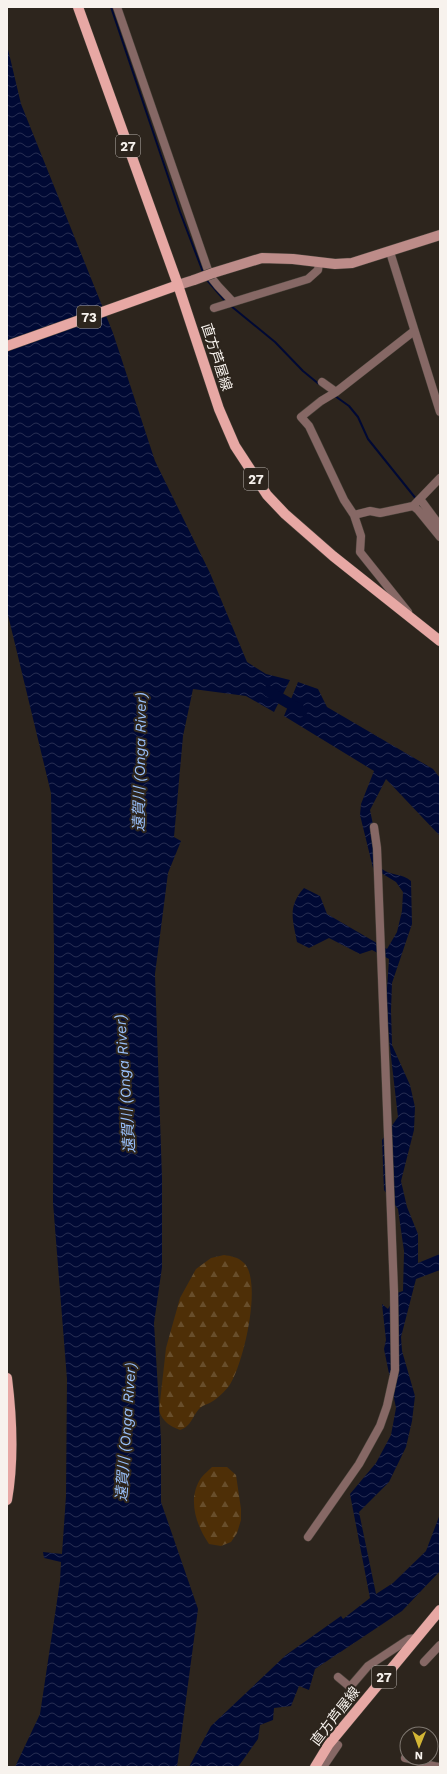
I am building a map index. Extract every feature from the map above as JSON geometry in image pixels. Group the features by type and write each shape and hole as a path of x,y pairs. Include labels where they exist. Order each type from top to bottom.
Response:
{"main road":[{"name":"直方芦屋線","path":"78,7 175,286 219,409 234,446 267,495 285,514 369,585 413,618 440,641"},
{"name":"73","path":"7,346 175,286"},
{"path":"7,1378 11,1410 7,1500"},
{"name":"直方芦屋線","path":"315,1767 329,1744 440,1610"}],"street":[{"path":"117,7 210,276 234,302"},
{"path":"175,286 262,258 293,259 319,263 352,263 440,235"},
{"path":"390,252 440,412"},
{"path":"214,308 308,279 318,270 319,263"},
{"path":"413,618 360,552 361,536 354,515 344,500 309,426 301,417 321,400 334,394 414,331"},
{"path":"322,382 334,394"},
{"path":"354,515 370,511 380,513 417,502 440,478"},
{"path":"417,502 440,526"},
{"path":"417,502 440,537"},
{"path":"308,1538 359,1464 380,1426 387,1406 394,1370 394,1292 377,848 374,827"},
{"path":"338,1676 350,1687 368,1666 409,1639 417,1638"},
{"path":"424,1662 440,1645"},
{"path":"323,1767 338,1745"}],"green space":[{"path":"224,1255 234,1257 242,1261 249,1273 252,1287 251,1305 245,1343 240,1361 229,1386 215,1400 200,1408 187,1426 180,1430 167,1423 159,1411 166,1348 180,1298 196,1269 211,1258"},
{"path":"212,1467 227,1467 236,1475 241,1509 241,1520 237,1533 231,1542 221,1546 209,1544 200,1529 195,1512 194,1503 197,1486 201,1478"}],"water":[{"path":"7,45 21,104 113,333 155,461 210,573 247,662 266,674 290,680 274,712 246,696 193,689 183,736 174,837 181,841 168,873 155,974 162,1178 162,1267 154,1323 161,1440 161,1502 198,1609 177,1767 15,1767 40,1714 60,1581 61,1562 44,1558 43,1552 62,1554 66,1496 67,1379 53,1203 54,949 51,793 7,611"},
{"path":"298,682 318,689 327,707 433,769 440,778 440,836 386,779 370,810 382,869 389,873 408,878 411,881 412,924 392,983 391,1010 392,1045 410,1085 415,1107 414,1130 401,1181 407,1207 418,1234 418,1263 440,1254 440,1270 416,1279 401,1337 402,1351 415,1396 412,1421 406,1447 389,1482 359,1512 376,1594 393,1583 426,1551 440,1514 440,1571 402,1611 315,1669 309,1690 299,1686 291,1706 274,1708 273,1720 260,1725 258,1739 238,1767 189,1767 211,1726 286,1655 341,1616 343,1619 370,1598 350,1494 376,1463 391,1435 396,1408 384,1349 386,1340 382,1304 388,1309 397,1293 403,1291 404,1251 398,1209 384,1190 382,1140 398,1117 386,1004 389,959 372,950 360,954 329,938 309,948 297,942 293,920 293,908 295,901 304,888 320,896 327,914 387,949 397,932 402,911 403,892 396,882 373,868 360,815 361,804 374,771 284,716"}],"waterway":[{"path":"111,7 180,212 203,272"},
{"path":"207,280 226,302"},
{"path":"231,306 275,342 303,371 320,385"},
{"path":"335,396 349,406 358,417 368,439 417,500"},
{"name":"遠賀川 (Onga River)","path":"268,691 302,711"}]}
